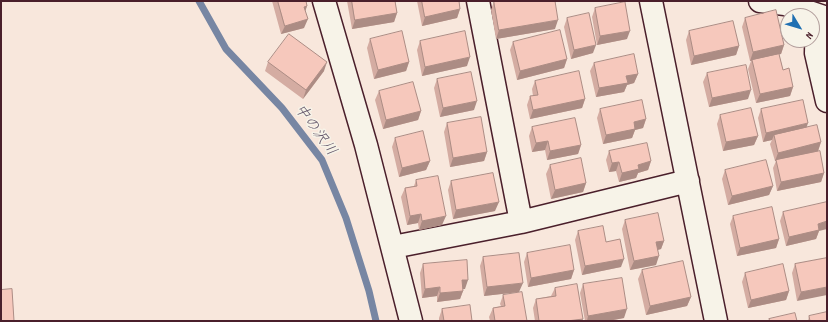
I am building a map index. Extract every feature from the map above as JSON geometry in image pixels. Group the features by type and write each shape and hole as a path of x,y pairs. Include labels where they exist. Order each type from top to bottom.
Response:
{"street":[{"path":"324,1 366,145 411,321"},
{"path":"478,1 521,222"},
{"path":"652,1 688,181 710,320"},
{"path":"760,1 785,4 822,17 816,53 827,101"},
{"path":"392,247 521,222 688,181"}],"building":[{"path":"278,1 306,1 307,6 304,7 308,19 285,26"},
{"path":"352,1 395,1 397,13 355,20"},
{"path":"422,1 459,1 460,9 425,17"},
{"path":"494,1 555,1 558,20 499,30"},
{"path":"625,2 630,31 600,36 595,8"},
{"path":"776,10 780,28 780,46 753,52 745,18"},
{"path":"589,13 596,45 574,50 567,18"},
{"path":"733,21 739,46 694,56 689,31"},
{"path":"560,30 567,59 520,71 513,42"},
{"path":"402,31 409,62 378,70 370,39"},
{"path":"465,31 470,57 425,67 420,41"},
{"path":"289,34 327,62 306,90 268,62"},
{"path":"634,54 638,74 626,76 628,83 599,88 594,63"},
{"path":"779,54 783,70 789,68 793,87 760,94 752,60"},
{"path":"746,65 751,90 712,98 707,73"},
{"path":"579,71 585,99 533,110 530,96 538,95 535,81"},
{"path":"471,72 477,101 443,108 437,79"},
{"path":"413,82 421,111 386,120 379,91"},
{"path":"642,100 646,119 634,122 635,129 606,135 600,109"},
{"path":"803,100 808,123 766,133 761,109"},
{"path":"751,108 758,136 726,142 720,115"},
{"path":"481,117 487,152 453,158 447,123"},
{"path":"575,118 581,145 550,151 548,141 536,143 532,127"},
{"path":"817,125 821,142 778,153 774,135"},
{"path":"423,131 430,161 402,168 395,138"},
{"path":"647,143 651,161 638,165 639,169 622,173 619,162 612,163 609,151"},
{"path":"820,151 824,173 781,182 776,160"},
{"path":"581,158 586,183 555,190 550,165"},
{"path":"766,160 773,186 732,196 725,170"},
{"path":"493,173 499,202 456,210 451,181"},
{"path":"438,176 446,216 422,221 421,214 410,216 405,188 417,186 416,180"},
{"path":"827,202 827,221 818,224 819,230 789,237 783,212"},
{"path":"772,207 779,239 740,248 733,216"},
{"path":"658,213 664,241 656,242 659,256 634,261 625,220"},
{"path":"603,226 606,242 620,239 624,259 585,266 578,231"},
{"path":"570,245 574,270 531,278 527,253"},
{"path":"519,253 523,283 487,287 483,257"},
{"path":"827,258 827,287 801,292 795,264"},
{"path":"467,260 468,280 462,280 463,291 440,293 440,287 425,289 423,264"},
{"path":"683,261 691,297 650,306 642,270"},
{"path":"783,264 789,291 751,300 745,273"},
{"path":"622,278 627,309 588,316 583,284"},
{"path":"577,284 583,319 567,321 539,321 536,299 556,296 555,288"},
{"path":"12,289 14,321 1,321 1,290"},
{"path":"522,292 527,321 495,321 493,308 505,306 503,295"},
{"path":"470,305 472,321 444,321 442,309"},
{"path":"827,312 827,321 810,321 809,316"},
{"path":"795,313 797,321 770,321 769,319"}],"waterway":[{"name":"中の沢川","path":"199,1 226,49 282,108 322,160 346,218 369,291 376,321"}]}
